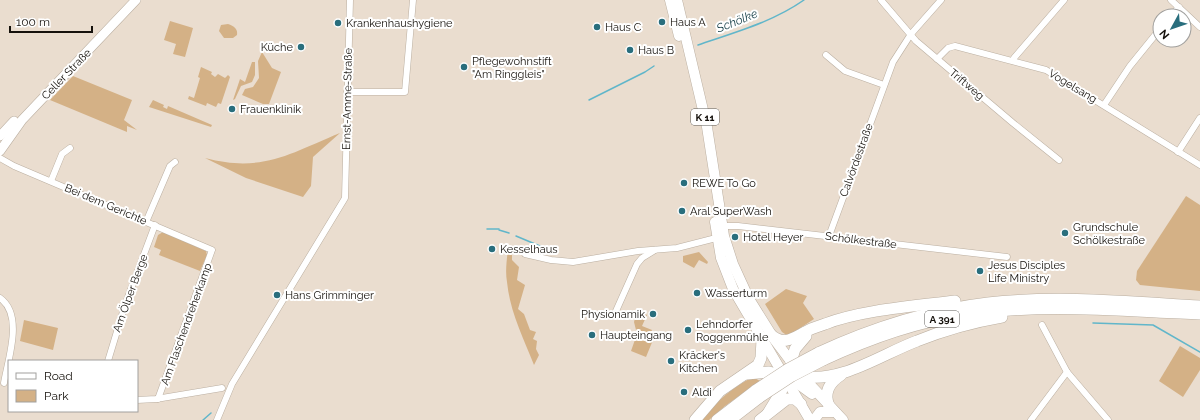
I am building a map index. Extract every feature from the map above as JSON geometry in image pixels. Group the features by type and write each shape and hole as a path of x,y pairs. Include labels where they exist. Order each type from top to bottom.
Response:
{"highway":[{"path":"695,420 720,392 754,368 760,361 769,338 788,341 819,326 853,317 932,304 973,299 989,303"},
{"name":"A 391","path":"820,356 850,338 892,323 931,313 989,303 1060,300 1200,306"},
{"path":"743,375 762,372 774,373 791,371 824,378 845,372 916,341 954,328 1008,316 1059,313 1068,309"},
{"name":"A 391","path":"717,420 758,393 788,369 874,337 944,318 994,311 1068,309 1200,314"},
{"path":"764,417 780,395 791,371 798,344 819,326"},
{"path":"835,412 827,396 828,388 834,380 845,372"},
{"name":"A 391","path":"730,420 758,393"},
{"path":"764,417 789,398 799,401"}],"main road":[{"name":"Celler Straße","path":"0,136 129,0"},
{"name":"Celler Straße","path":"0,151 22,120 136,0"},
{"name":"K 11","path":"670,0 702,127 721,237 721,260 733,290 769,338"},
{"name":"K 11","path":"677,0 707,127 719,226"},
{"path":"769,338 791,371 835,412"},
{"path":"791,371 799,401 810,420"},
{"path":"814,420 820,412 835,412"}],"street":[{"name":"Ernst-Amme-Straße","path":"217,420 232,384 345,198 350,0"},
{"path":"347,92 405,92 413,0"},
{"name":"Triftweg","path":"882,0 911,34 938,59 1059,160"},
{"name":"Calvördestraße","path":"829,236 895,58 911,34 941,0"},
{"path":"1013,61 1064,0"},
{"path":"1171,0 1200,27"},
{"path":"1104,105 1130,66 1152,39"},
{"name":"Vogelsang","path":"938,59 948,48 955,46 1046,70 1200,165"},
{"path":"826,55 845,71 884,85"},
{"path":"1178,152 1200,118"},
{"path":"51,181 62,154 70,148"},
{"name":"Bei dem Gerichte","path":"0,158 14,166 212,250"},
{"path":"146,222 170,166 175,162"},
{"name":"Schölkestraße","path":"719,226 730,225 1007,257"},
{"name":"Am Ölper Berge","path":"108,360 125,305 155,226"},
{"path":"525,254 566,262 638,251 677,248 721,237"},
{"name":"Am Flaschendreherkamp","path":"158,399 212,250"},
{"path":"616,311 637,264 642,258 656,250"},
{"path":"0,298 8,304 14,322 4,383"},
{"path":"1042,325 1067,372 1108,420"},
{"path":"1031,420 1067,372"},
{"path":"138,400 158,399 222,388"}],"green space":[{"path":"170,21 193,28 185,57 173,54 176,44 164,40"},
{"path":"228,24 234,27 237,31 237,35 233,38 224,38 219,31 221,25"},
{"path":"262,52 272,68 281,72 269,104 263,104 242,95 245,89 253,87 259,78 258,61"},
{"path":"252,62 255,62 255,75 252,82 241,86 235,99 233,100 240,79 245,82"},
{"path":"201,67 212,72 211,74 215,77 218,74 225,78 228,75 230,77 221,104 218,103 216,107 207,103 206,106 188,99 189,96 194,98 200,78 198,77"},
{"path":"73,76 132,100 124,120 137,130 127,126 127,132 50,100"},
{"path":"153,100 164,105 163,107 167,109 168,106 212,125 211,127 149,107"},
{"path":"340,133 313,157 311,186 303,197 246,178 205,158 225,162 259,162 290,154"},
{"path":"1186,196 1200,205 1200,291 1140,285 1136,280 1137,271"},
{"path":"163,232 206,251 207,255 200,271 159,255 161,250 154,247 158,235"},
{"path":"508,248 512,249 512,260 519,267 517,280 525,285 518,309 524,314 530,330 536,332 533,339 537,341 536,349 539,355 534,365 511,304 506,274"},
{"path":"699,252 708,262 707,264 699,260 694,268 683,262 683,256"},
{"path":"786,289 807,296 803,303 814,319 788,336 782,332 765,304"},
{"path":"643,313 647,315 642,326 652,330 649,338 653,340 646,357 631,351 637,334 634,322 636,315"},
{"path":"24,320 58,328 53,350 20,341"},
{"path":"1180,346 1200,358 1200,370 1183,397 1159,381"},
{"path":"753,377 760,381 725,406 709,420 700,420 724,396"}],"waterway":[{"name":"Schölke","path":"698,45 766,21 804,0"},
{"name":"Schölke","path":"589,100 654,66"},
{"name":"Schölke","path":"487,229 499,229"},
{"path":"499,230 509,233"},
{"path":"516,236 547,249"},
{"path":"1093,323 1153,325 1200,352"},
{"name":"Schölke","path":"203,420 211,413"}],"place":[{"name":"Haus A","path":"662,22"},
{"name":"Krankenhaushygiene","path":"338,23"},
{"name":"Haus C","path":"597,27"},
{"name":"Küche","path":"301,47"},
{"name":"Haus B","path":"630,50"},
{"name":"Pflegewohnstift \"Am Ringgleis\"","path":"464,67"},
{"name":"Frauenklinik","path":"232,109"},
{"name":"REWE To Go","path":"684,183"},
{"name":"Aral SuperWash","path":"682,211"},
{"name":"Grundschule Schölkestraße","path":"1065,233"},
{"name":"Hotel Heyer","path":"735,237"},
{"name":"Kesselhaus","path":"492,249"},
{"name":"Jesus Disciples Life Ministry","path":"980,271"},
{"name":"Wasserturm","path":"697,293"},
{"name":"Hans Grimminger","path":"277,295"},
{"name":"Physionamik","path":"653,314"},
{"name":"Lehndorfer Roggenmühle","path":"688,330"},
{"name":"Haupteingang","path":"592,335"},
{"name":"Kräcker's Kitchen","path":"671,361"},
{"name":"Aldi","path":"684,392"}]}
